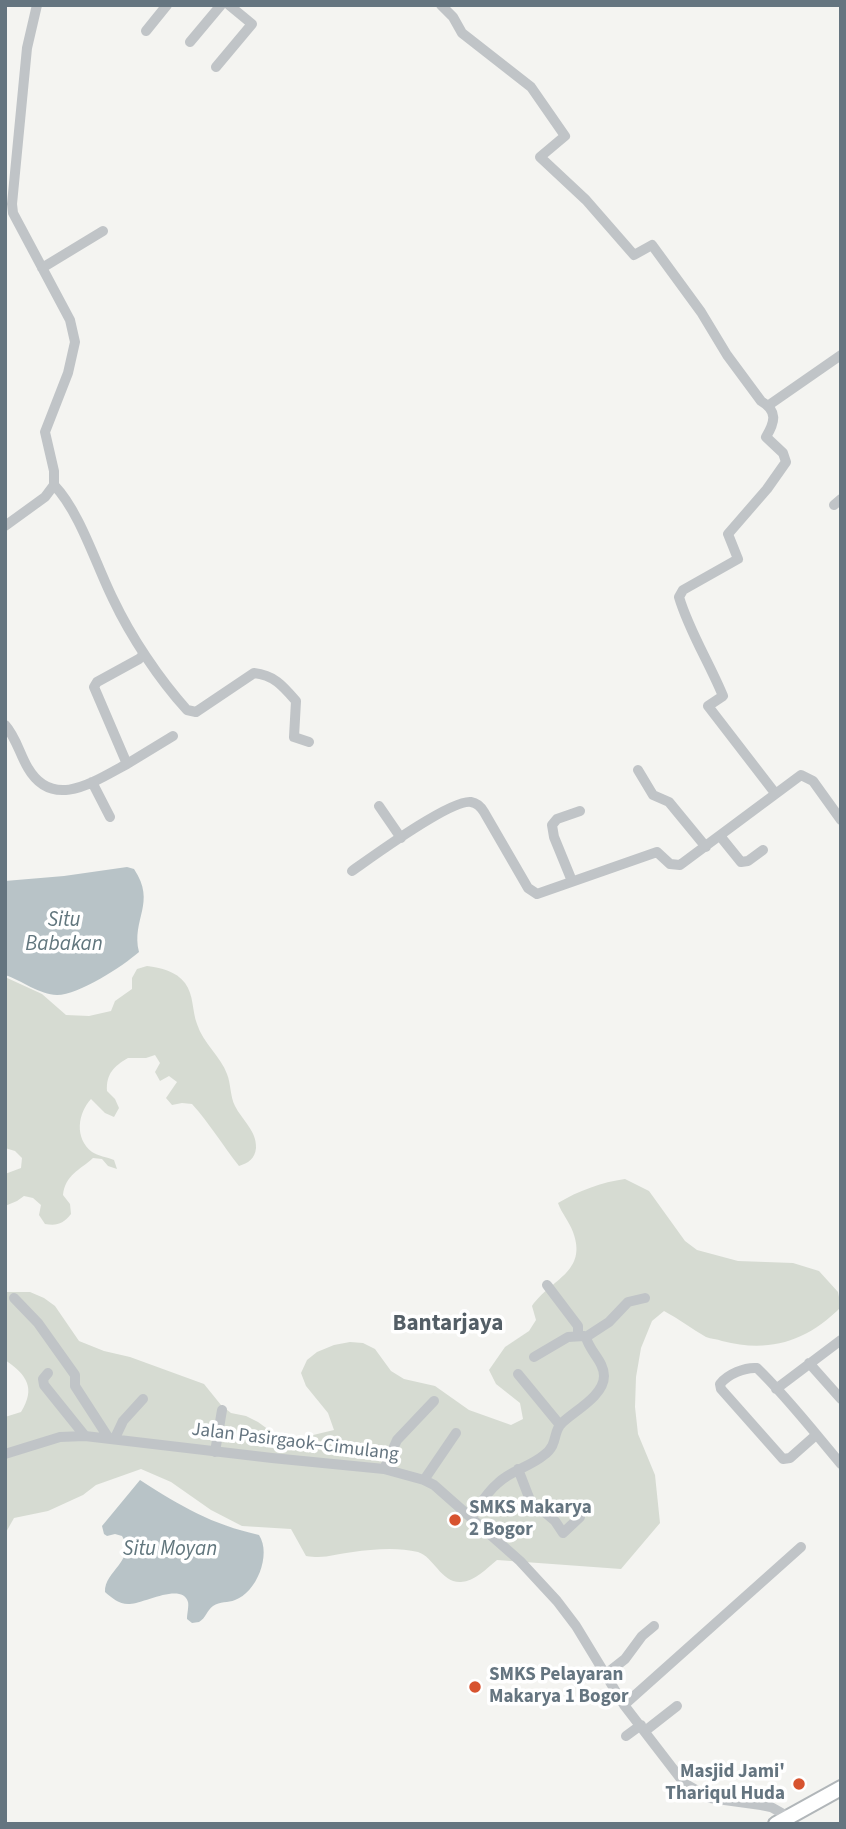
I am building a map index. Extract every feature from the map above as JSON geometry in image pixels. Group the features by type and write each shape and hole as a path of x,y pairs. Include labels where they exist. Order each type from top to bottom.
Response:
{"main road":[{"path":"778,1815 841,1788"}],"street":[{"path":"37,5 27,48 9,215 70,320 75,342 68,373 45,432 54,471 54,485 74,517 112,598 144,654 184,707 193,713 254,673 268,674 296,701 294,737 309,742"},
{"path":"146,31 167,5"},
{"path":"190,41 220,5"},
{"path":"216,66 252,24 229,5"},
{"path":"441,5 453,17 462,33 531,88 565,136 540,157 586,200 634,255 652,245 701,312 741,374 774,414 773,425 766,437 783,453 786,462 767,489 728,534 738,559 683,590 679,597 685,617 710,663 723,696 708,706 775,793"},
{"path":"42,268 103,231"},
{"path":"769,405 841,355"},
{"path":"5,526 46,497 54,485"},
{"path":"127,764 94,687 97,682 144,654"},
{"path":"5,725 27,768 42,785 67,791 127,764 173,736"},
{"path":"638,770 653,795 669,803 706,847"},
{"path":"352,870 429,819 464,802 480,807 491,820 521,877 533,893 540,894 657,852 670,864 680,865 797,777 807,776 813,781 841,820"},
{"path":"92,782 110,817"},
{"path":"379,806 401,838"},
{"path":"572,881 554,837 552,825 557,819 579,811"},
{"path":"720,836 741,862 748,861 763,850"},
{"path":"471,1517 498,1482 518,1469 534,1463 550,1450 560,1424 596,1393 604,1379 601,1365 578,1326 547,1285"},
{"path":"14,1298 38,1323 75,1375 75,1386 111,1438 143,1399"},
{"path":"534,1357 568,1337 582,1336 609,1322 628,1302 645,1298"},
{"path":"776,1389 841,1340"},
{"path":"809,1363 841,1399"},
{"path":"816,1435 790,1458 783,1459 721,1390 720,1384 731,1375 752,1367 758,1370 776,1389 816,1435 841,1464"},
{"path":"48,1373 43,1379 44,1385 85,1436"},
{"path":"519,1374 560,1424"},
{"path":"384,1469 397,1440 434,1401"},
{"path":"215,1452 222,1410"},
{"path":"424,1480 456,1433"},
{"name":"Jalan Pasirgaok–Cimulang","path":"5,1454 60,1437 85,1436 384,1469 424,1480 454,1500 520,1561 557,1601 576,1626 624,1705 678,1776 692,1789 721,1801 778,1815"},
{"path":"518,1469 530,1500 555,1521 560,1531 568,1531 580,1517"},
{"path":"624,1705 801,1547"},
{"path":"606,1674 625,1659 642,1636 654,1626"},
{"path":"626,1736 677,1706"}],"shaded area":[{"path":"147,966 173,973 188,988 200,1031 224,1068 235,1106 254,1136 256,1148 253,1158 239,1166 192,1104 172,1105 166,1098 177,1082 169,1076 160,1081 155,1072 160,1063 155,1055 128,1058 115,1067 108,1080 107,1091 119,1108 114,1117 105,1113 91,1099 83,1111 80,1126 82,1140 86,1146 94,1153 114,1160 117,1169 108,1166 102,1159 93,1158 74,1174 67,1182 63,1195 70,1204 71,1214 60,1224 45,1224 39,1215 41,1205 33,1198 24,1196 5,1206 5,1174 21,1168 22,1158 15,1151 5,1148 5,977 42,994 66,1015 89,1016 111,1011 115,1001 132,989 132,978 137,969"},
{"path":"625,1179 649,1191 685,1241 697,1250 738,1261 793,1263 819,1271 838,1292 841,1307 814,1329 786,1342 771,1345 755,1346 708,1338 664,1311 652,1321 641,1348 635,1407 638,1434 655,1475 660,1523 621,1569 497,1560 476,1577 461,1582 448,1578 424,1555 410,1550 377,1549 325,1557 306,1556 291,1529 242,1526 211,1510 171,1482 141,1469 96,1485 83,1495 48,1511 14,1518 5,1534 5,1417 21,1412 26,1403 28,1389 24,1377 5,1360 5,1292 30,1292 44,1298 55,1306 79,1341 204,1384 231,1413 258,1422 280,1438 309,1436 334,1430 328,1413 306,1386 301,1373 307,1360 317,1352 350,1342 363,1343 375,1349 391,1371 404,1379 435,1386 469,1410 511,1425 523,1419 520,1403 496,1384 489,1370 505,1347 529,1331 536,1320 532,1306 565,1274 576,1257 573,1232 558,1203 590,1188"}],"water":[{"name":"Situ Babakan","path":"127,867 134,869 143,892 144,902 137,940 139,952 100,979 66,994 44,993 5,975 5,881"},
{"name":"Situ Moyan","path":"140,1480 197,1514 259,1535 263,1543 263,1563 255,1582 243,1596 216,1604 199,1622 192,1623 187,1619 188,1602 184,1596 170,1594 126,1604 116,1601 105,1592 109,1578 123,1559 126,1544 122,1536 104,1534 102,1526"}],"place":[{"name":"SMKS Makarya 2 Bogor","path":"455,1520"},
{"name":"SMKS Pelayaran Makarya 1 Bogor","path":"475,1687"},
{"name":"Masjid Jami' Thariqul Huda","path":"799,1784"}],"district":[{"name":"Bantarjaya","path":"448,1325"}]}
